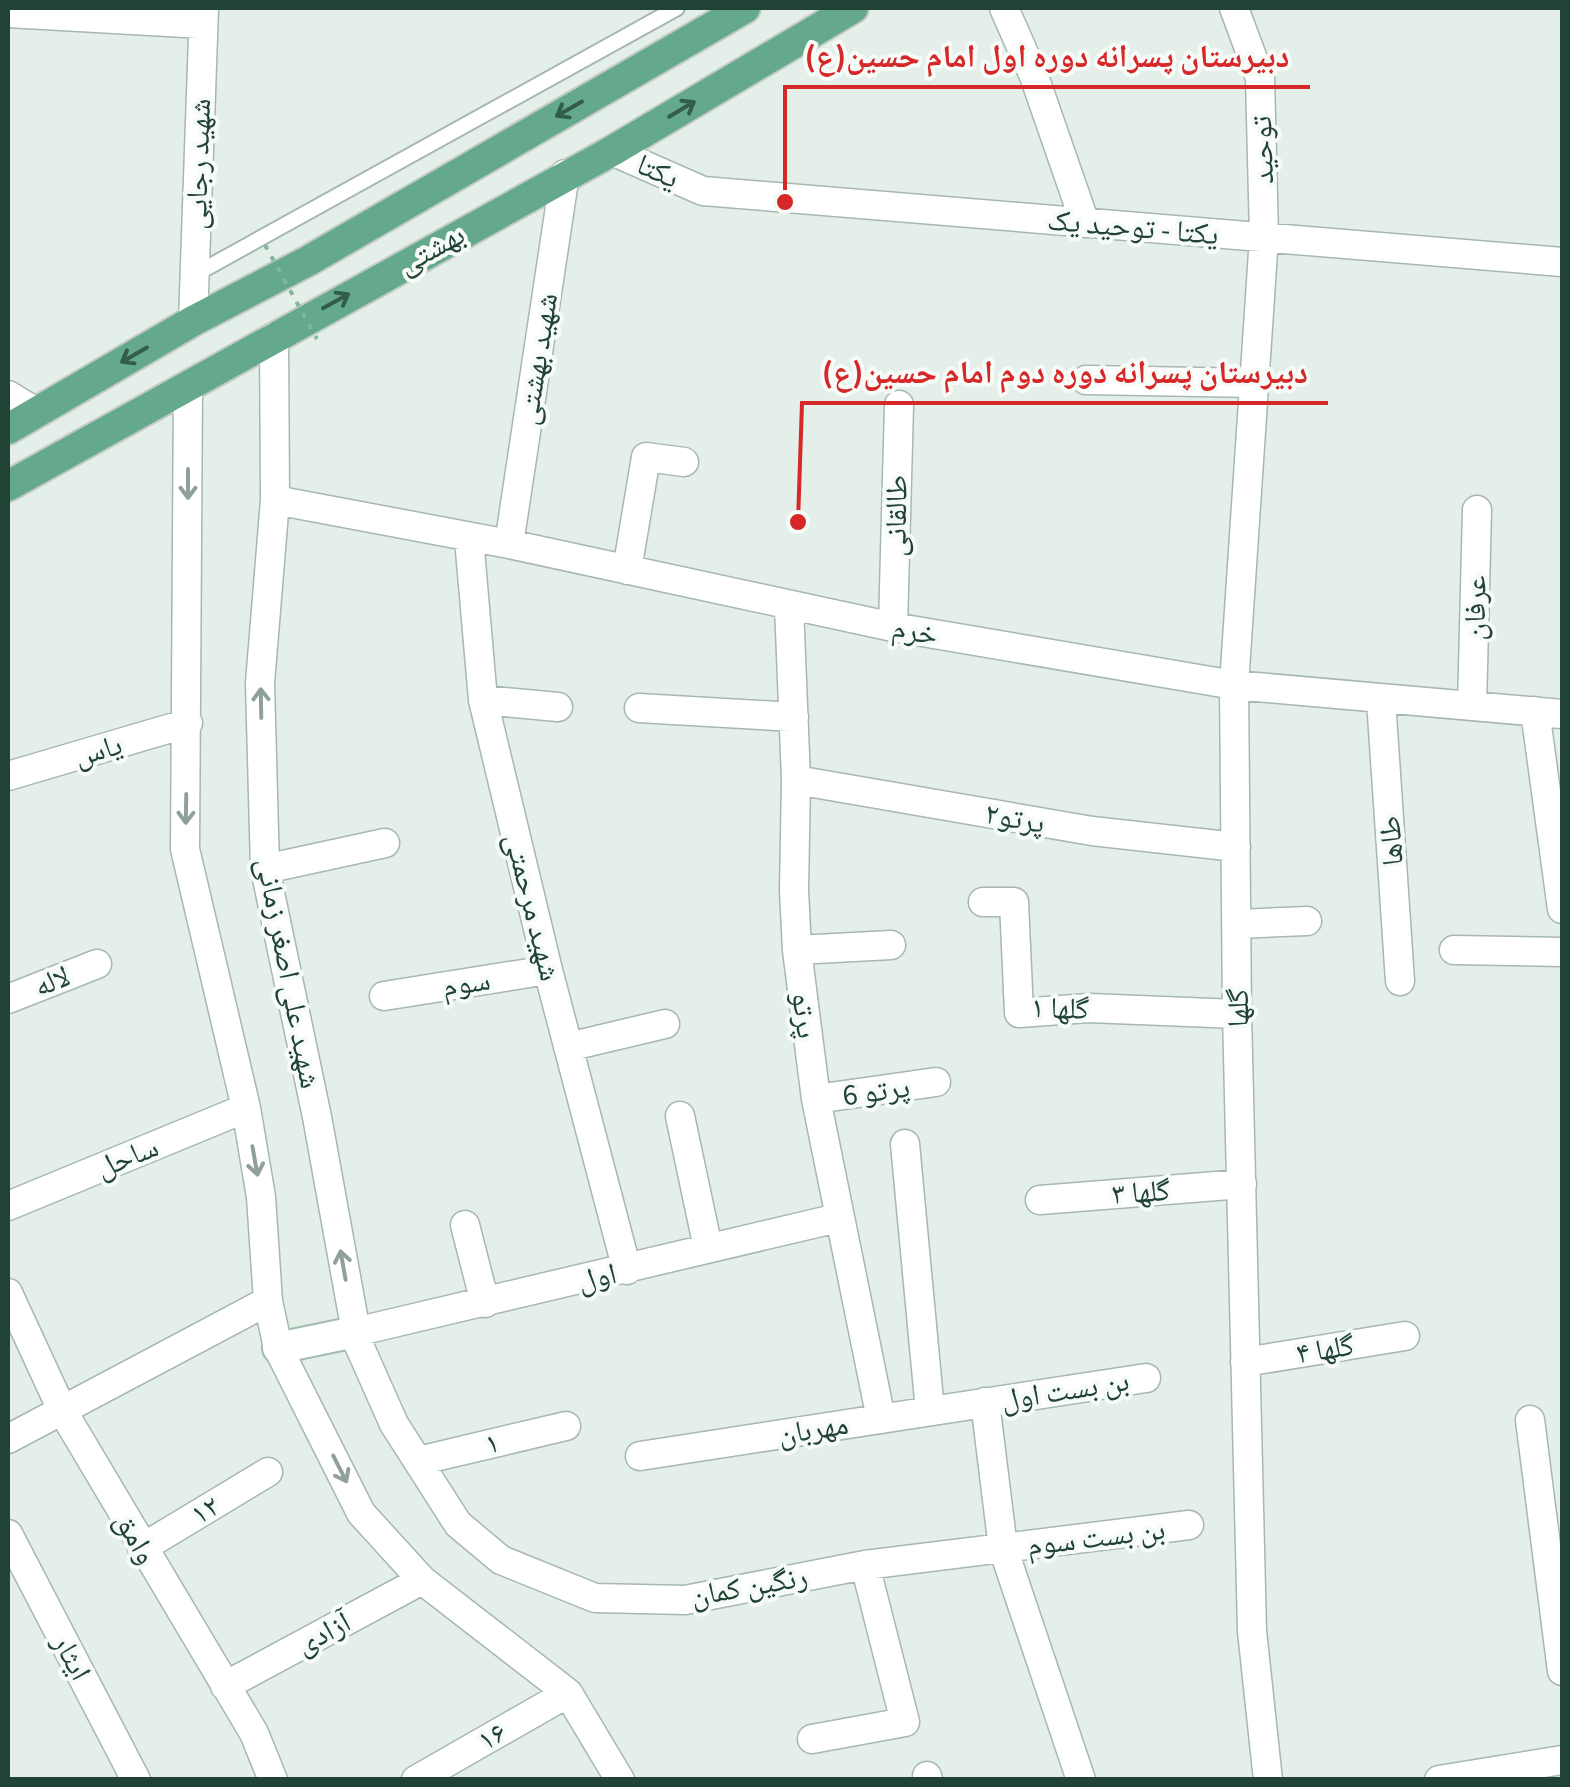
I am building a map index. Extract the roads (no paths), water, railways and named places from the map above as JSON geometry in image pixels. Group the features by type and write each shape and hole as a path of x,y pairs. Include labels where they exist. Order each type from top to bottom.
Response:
{"main road":[{"name":"بهشتی","path":"8,428 193,321 308,262 744,8"},
{"name":"بهشتی","path":"8,486 612,150 853,8"}],"street":[{"path":"1004,8 1034,76 1084,222"},
{"name":"توحید","path":"1234,8 1260,78 1264,238"},
{"path":"8,13 203,16"},
{"name":"شهید رجایی","path":"193,321 203,16"},
{"name":"یکتا","path":"612,150 703,191"},
{"name":"شهید بهشتی","path":"509,544 565,174"},
{"name":"یکتا - توحید یک","path":"703,191 1562,262"},
{"name":"گلها","path":"1264,238 1234,685 1237,1014 1252,1631 1268,1780"},
{"name":"شهید علی اصغر زمانی","path":"274,337 274,500 260,683 264,869 317,1117 355,1332 394,1424 458,1524 500,1560"},
{"path":"1086,380 1254,382"},
{"path":"188,386 185,849 246,1108 261,1197 268,1301 278,1348 361,1512 422,1580 568,1693 620,1780"},
{"path":"8,395 36,412"},
{"name":"طالقانی","path":"894,627 899,405"},
{"path":"627,570 646,457 684,462"},
{"name":"خرم","path":"274,500 509,544 894,627 1234,685 1549,713"},
{"name":"عرفان","path":"1472,706 1477,510"},
{"name":"شهید مرحمتی","path":"469,538 483,700 548,970 627,1270"},
{"name":"پرتو","path":"789,606 797,950 816,1099 881,1418"},
{"path":"483,700 558,707"},
{"name":"طاها","path":"1381,700 1400,981"},
{"path":"639,708 794,717"},
{"path":"1549,713 1562,909"},
{"name":"یاس","path":"8,776 188,723"},
{"name":"پرتو۲","path":"796,780 1092,831 1236,847"},
{"path":"264,869 385,843"},
{"name":"گلها ۱","path":"983,902 1014,902 1019,1013 1090,1008 1237,1014"},
{"path":"1238,924 1307,921"},
{"path":"797,950 891,945"},
{"path":"1454,950 1562,952"},
{"name":"لاله","path":"8,999 97,964"},
{"name":"سوم","path":"384,996 548,970"},
{"path":"568,1047 665,1024"},
{"name":"پرتو 6","path":"816,1099 936,1082"},
{"name":"ساحل","path":"8,1206 246,1108"},
{"path":"680,1116 708,1248"},
{"path":"905,1144 930,1411"},
{"name":"گلها ۳","path":"1040,1200 1242,1184"},
{"name":"اول","path":"355,1332 838,1218"},
{"path":"465,1225 485,1303"},
{"name":"وامق","path":"8,1292 62,1410 254,1733 273,1780"},
{"path":"8,1439 268,1301"},
{"path":"278,1348 355,1332"},
{"name":"گلها ۴","path":"1245,1362 1405,1336"},
{"name":"بن بست اول","path":"985,1402 1146,1378"},
{"path":"985,1402 1003,1548 1081,1780"},
{"name":"مهربان","path":"640,1456 985,1402"},
{"path":"1530,1420 1562,1671"},
{"name":"۱","path":"418,1461 566,1426"},
{"name":"۱۲","path":"142,1548 268,1472"},
{"name":"بن بست سوم","path":"1003,1548 1188,1526"},
{"name":"ایثار","path":"8,1534 136,1780"},
{"name":"رنگین کمان","path":"500,1560 594,1598 685,1600 865,1565 1003,1548"},
{"path":"812,1738 905,1722 865,1565"},
{"name":"آزادی","path":"224,1686 422,1580"},
{"name":"۱۶","path":"416,1780 568,1693"},
{"path":"1439,1780 1562,1760"}],"lane":[{"path":"194,276 677,8"}],"place":[{"name":"دبیرستان پسرانه دوره اول امام حسین(ع)","path":"785,202"},
{"name":"دبیرستان پسرانه دوره دوم امام حسین(ع)","path":"798,522"}]}
